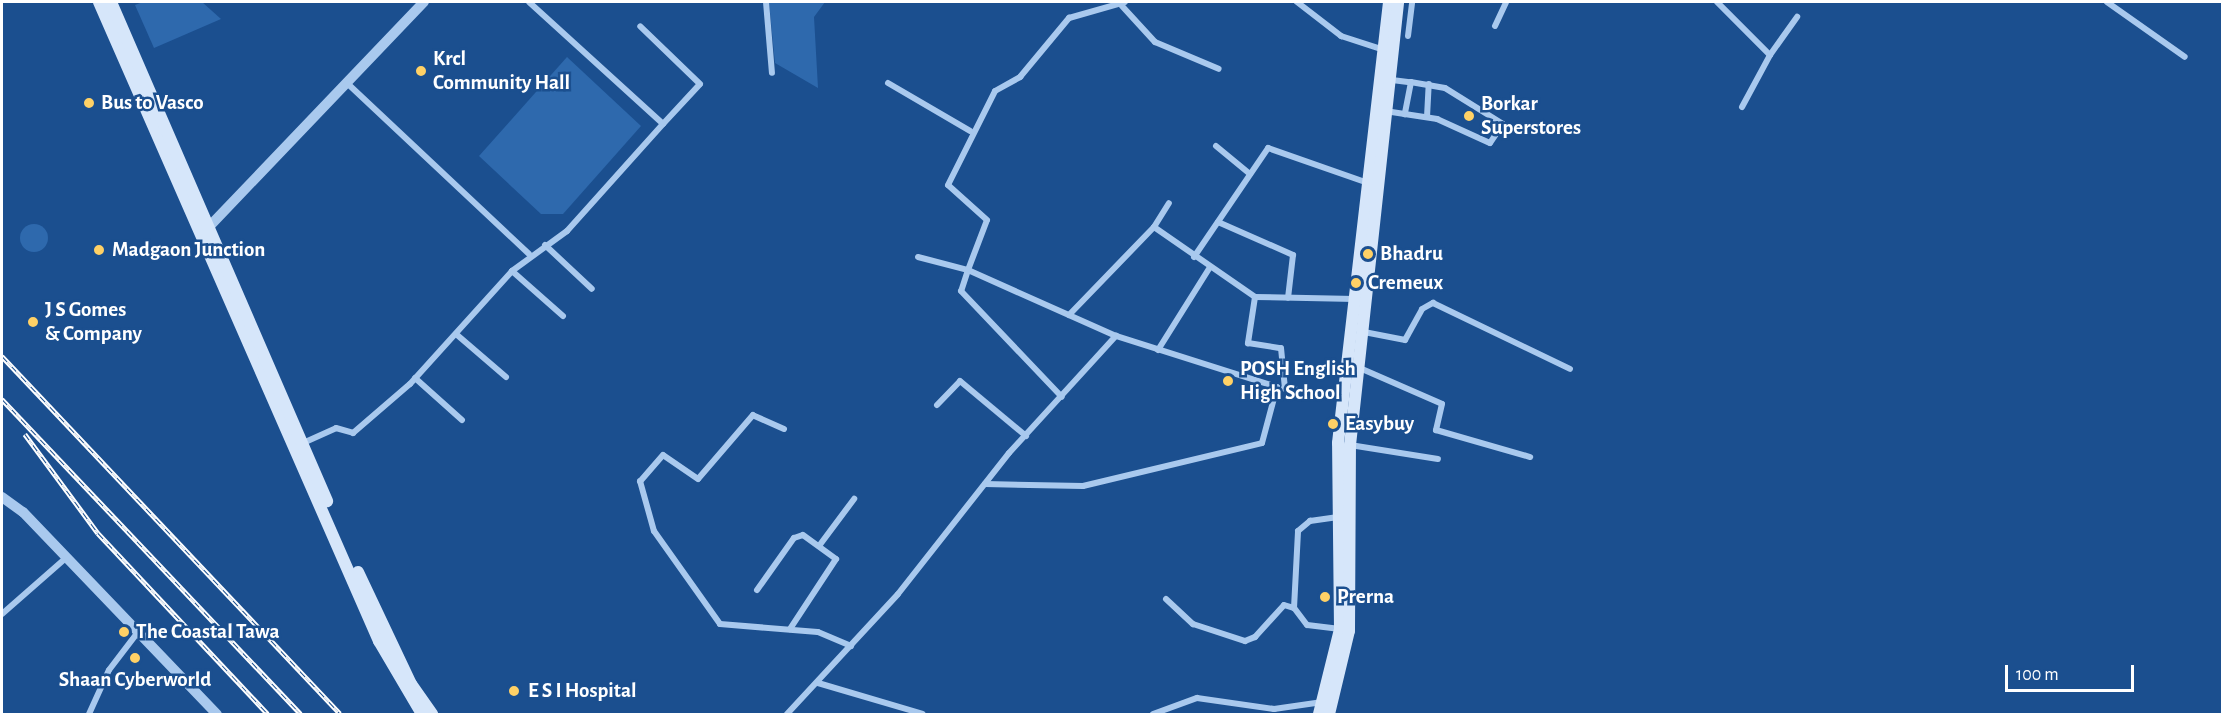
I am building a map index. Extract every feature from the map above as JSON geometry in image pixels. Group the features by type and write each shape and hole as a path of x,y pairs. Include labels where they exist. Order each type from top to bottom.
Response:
{"main road":[{"path":"99,2 206,229"},
{"path":"111,2 380,641 422,714"},
{"path":"1329,714 1349,631 1350,398 1362,369 1384,111 1384,50 1389,2"},
{"path":"1321,708 1340,629 1340,517 1359,299 1371,184 1392,80 1398,2"},
{"path":"223,269 411,684 432,714"}],"street":[{"path":"206,229 348,84 424,2"},
{"path":"529,2 663,124"},
{"path":"766,2 772,73"},
{"path":"1297,2 1341,36 1384,50"},
{"path":"1408,36 1412,2"},
{"path":"1495,26 1506,2"},
{"path":"1717,2 1770,55"},
{"path":"2107,2 2185,57"},
{"path":"1062,397 961,291 987,220 948,185 970,131 995,91 1020,77 1069,18 1123,4 1155,42 1219,69"},
{"path":"1742,107 1770,55 1797,17"},
{"path":"303,443 336,428 353,433 415,378 529,254 567,231 700,84 640,26"},
{"path":"1384,111 1426,117 1490,143 1503,124 1490,111 1429,84 1392,80"},
{"path":"1405,114 1408,82"},
{"path":"888,83 970,131"},
{"path":"348,84 529,254"},
{"path":"1426,117 1429,84"},
{"path":"1216,146 1250,174"},
{"path":"1194,257 1268,148 1371,184"},
{"path":"1070,315 1154,227 1169,203"},
{"path":"1218,222 1293,255 1288,298"},
{"path":"1154,227 1194,257 1255,297 1359,299"},
{"path":"545,245 592,289"},
{"path":"918,257 968,270 1116,336 1158,350 1277,387 1350,398"},
{"path":"1158,350 1210,267"},
{"path":"512,271 563,316"},
{"path":"1255,297 1248,344 1281,348 1285,389"},
{"path":"1364,332 1405,340 1422,309 1433,303 1570,369"},
{"path":"456,334 506,376"},
{"path":"787,714 851,646 1026,436 1116,336"},
{"path":"1362,369 1442,404 1436,430 1530,457"},
{"path":"415,378 462,420"},
{"path":"937,405 960,381 1026,436"},
{"path":"985,484 1083,486 1262,443 1277,387"},
{"path":"784,429 753,415 702,477 663,455 640,481 654,531 720,624 818,632 851,646"},
{"path":"1350,445 1438,459"},
{"path":"2,497 67,557 217,714"},
{"path":"819,546 854,499"},
{"path":"1294,609 1298,531 1310,521 1340,517"},
{"path":"758,590 794,538 803,535 836,559 790,629"},
{"path":"2,614 67,557"},
{"path":"1166,598 1193,624 1245,641 1255,637 1284,605 1294,609 1307,625 1340,629"},
{"path":"89,714 109,670 138,632"},
{"path":"818,683 923,714"},
{"path":"1154,714 1197,698 1259,711 1321,708"}],"shaded area":[{"path":"143,2 202,2 221,19 154,48 135,5"},
{"path":"769,2 825,2 814,17 818,88 775,63"},
{"path":"567,57 641,126 563,214 541,214 479,156"},
{"path":"34,224 44,228 48,238 44,248 34,252 24,248 20,238 24,228"}],"railway":[{"path":"2,356 340,714"},
{"path":"2,399 301,714"},
{"path":"25,434 98,533 268,714"}],"place":[{"name":"Krcl Community Hall","path":"421,71"},
{"name":"Bus to Vasco","path":"89,103"},
{"name":"Borkar Superstores","path":"1469,116"},
{"name":"Madgaon Junction","path":"99,250"},
{"name":"Bhadru","path":"1368,254"},
{"name":"Cremeux","path":"1356,283"},
{"name":"J S Gomes & Company","path":"33,322"},
{"name":"POSH English High School","path":"1228,381"},
{"name":"Easybuy","path":"1333,424"},
{"name":"Prerna","path":"1325,597"},
{"name":"The Coastal Tawa","path":"124,632"},
{"name":"Shaan Cyberworld","path":"135,658"},
{"name":"E S I Hospital","path":"514,691"}]}
